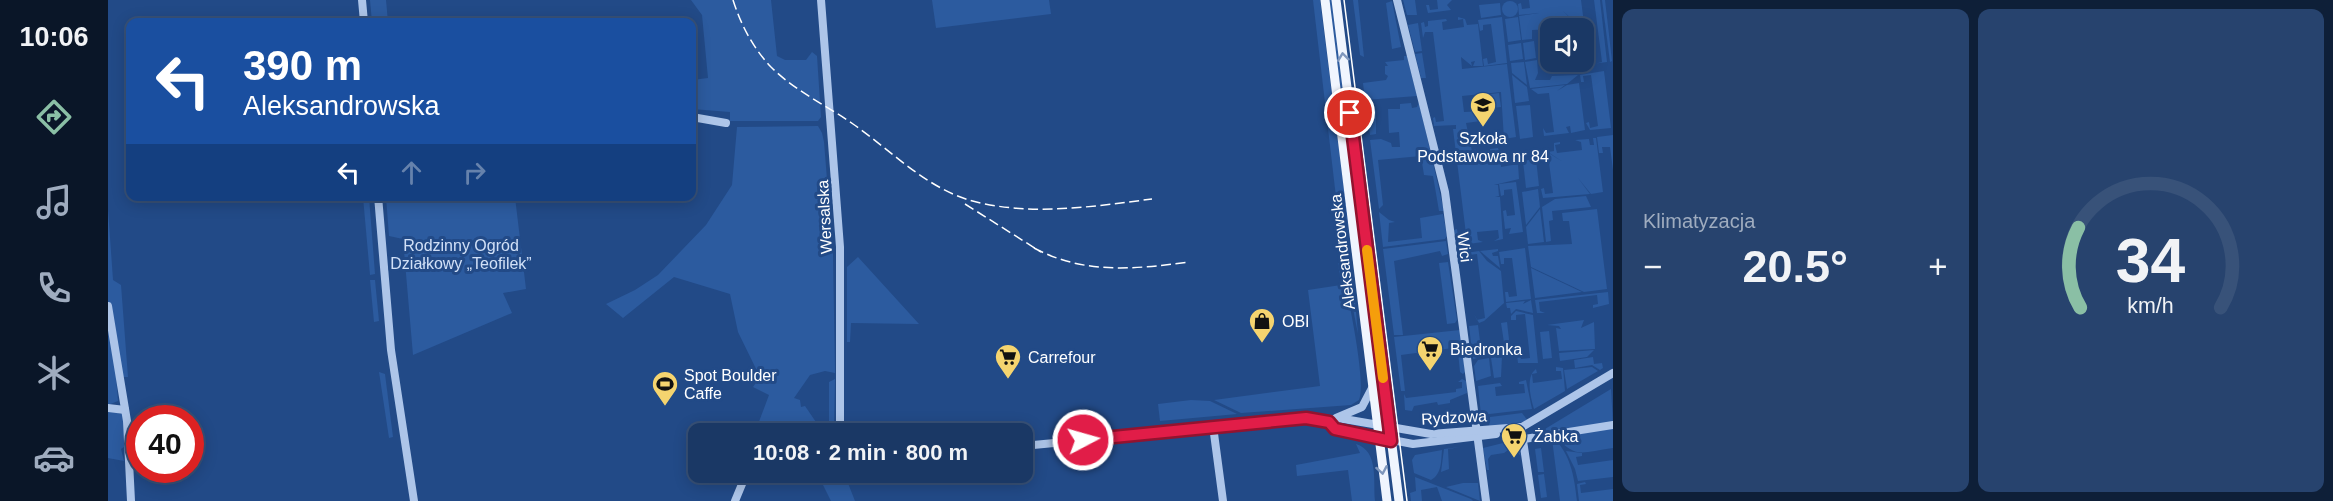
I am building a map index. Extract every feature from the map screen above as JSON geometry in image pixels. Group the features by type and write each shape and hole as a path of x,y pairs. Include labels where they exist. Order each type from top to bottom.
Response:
{"main road":[{"name":"Aleksandrowska","path":"1325,0 1387,501"},
{"name":"Aleksandrowska","path":"1336,0 1399,501"}],"street":[{"path":"362,0 364,18"},
{"name":"Wersalska","path":"822,0 840,247 840,423"},
{"name":"Wici","path":"1397,0 1444,192 1486,501"},
{"path":"696,118 726,123"},
{"path":"378,201 391,350 414,501"},
{"path":"108,306 125,410 130,501"},
{"name":"Rydzowa","path":"1033,445 1306,418 1376,425 1431,434 1510,432 1613,373"},
{"path":"1332,420 1362,406 1372,388"},
{"path":"108,408 125,410"},
{"name":"Rydzowa","path":"1332,420 1335,429 1378,439 1417,444 1476,434"},
{"path":"1524,439 1613,425"},
{"path":"1213,426 1223,501"},
{"path":"1521,427 1532,501"},
{"path":"735,501 742,483"}],"green space":[{"path":"370,0 386,0 388,18 372,18"},
{"path":"691,0 771,0 777,56 785,60 806,60 812,52 817,56 821,117 818,121 730,121 730,112 696,109 696,80 708,78 702,15"},
{"path":"932,0 1049,0 1051,14 936,28"},
{"path":"1313,0 1320,0 1347,212 1349,253 1343,257"},
{"path":"1329,0 1332,0 1383,406 1380,403"},
{"path":"1353,0 1358,0 1364,57 1360,55"},
{"path":"1403,0 1415,0 1417,15 1407,15"},
{"path":"1437,0 1452,0 1447,5 1451,10 1428,13 1426,5 1429,5 1430,10 1438,9"},
{"path":"1529,0 1581,0 1583,18 1571,18 1563,11 1570,18 1540,18 1540,30 1532,30 1532,39 1522,40 1519,16 1539,13 1519,15 1518,4 1521,3 1522,9 1530,8"},
{"path":"1594,0 1600,0 1607,62 1596,63 1602,62"},
{"path":"1602,0 1605,0 1612,61 1610,62"},
{"path":"1392,1 1401,47 1392,49 1386,3"},
{"path":"1510,1 1516,3 1518,9 1516,15 1510,17 1504,15 1502,9 1504,3"},
{"path":"1500,3 1501,15 1481,18 1479,5"},
{"path":"1458,17 1465,19 1467,25 1478,24 1483,66 1473,66 1475,61 1471,62 1472,66 1461,57 1462,69 1507,64 1516,137 1504,139 1501,92 1462,96 1464,112 1487,111 1488,120 1466,123 1473,156 1501,164 1501,167 1518,164 1519,179 1494,185 1498,185 1499,196 1495,197 1500,197 1503,239 1494,241 1499,238 1498,230 1477,232 1478,240 1483,242 1461,245 1464,241 1456,240 1454,230 1457,229 1458,235 1466,234 1453,129 1456,129 1456,125 1434,126 1433,118 1435,117 1436,122 1444,121 1433,32 1425,32 1423,38 1421,23 1424,22 1425,27 1428,26 1428,21 1446,19 1447,21 1442,22 1443,30 1464,27 1463,19 1458,20"},
{"path":"1502,17 1507,63 1484,66 1483,59 1487,58 1488,64 1496,62 1491,24 1483,25 1483,30 1480,31 1478,20"},
{"path":"1518,17 1521,40 1508,42 1505,19"},
{"path":"1418,23 1422,51 1415,52 1408,25"},
{"path":"1534,41 1536,58 1525,60 1523,43"},
{"path":"1521,43 1523,59 1510,61 1508,45"},
{"path":"1422,53 1426,78 1421,78 1415,54"},
{"path":"1404,56 1407,56 1417,96 1365,100 1363,83 1386,80 1388,76 1385,74 1385,66 1388,66 1385,62 1404,60"},
{"path":"1537,60 1538,73 1535,80 1550,80 1552,76 1578,75 1567,84 1530,88 1525,62"},
{"path":"1524,62 1527,85 1512,73 1511,63"},
{"path":"1604,71 1611,128 1590,130 1586,123 1589,122 1590,128 1598,126 1591,75 1583,76 1584,82 1581,82 1580,75"},
{"path":"1512,75 1527,87 1529,101 1515,103"},
{"path":"1579,83 1585,130 1571,133 1570,126 1566,127 1569,133 1544,136 1543,128 1546,133 1554,132 1549,93 1538,94 1531,89 1565,85 1557,91 1567,85"},
{"path":"1499,93 1501,107 1476,110 1474,96"},
{"path":"1419,102 1444,211 1439,211 1433,176 1424,175 1421,156 1378,160 1383,205 1379,209 1370,140 1381,139 1391,143 1392,147 1400,147 1399,132 1389,133 1388,109 1400,109 1400,104 1411,103 1412,108 1417,107"},
{"path":"1372,105 1376,111 1376,134 1370,135 1366,106"},
{"path":"1530,105 1533,137 1520,139 1516,106"},
{"path":"818,126 822,133 833,254 835,373 825,371 810,375 794,398 800,400 801,407 805,406 817,423 758,423 769,395 753,387 760,377 738,332 730,294 674,277 623,318 606,304 635,290 658,275 706,225 732,185 737,127"},
{"path":"1613,135 1613,170 1610,147 1602,147 1603,153 1599,153 1597,137"},
{"path":"1593,138 1596,138 1603,192 1591,194 1578,178 1590,194 1543,198 1541,189 1544,188 1545,194 1553,193 1548,155 1540,155 1541,161 1537,161 1536,154 1547,152 1563,162 1548,152 1554,151 1554,143 1560,142 1555,145 1557,153 1582,150 1581,142 1575,140 1589,139 1590,145 1594,145"},
{"path":"1475,148 1476,154 1490,153 1490,149 1498,148 1502,162 1474,155"},
{"path":"1536,159 1539,186 1526,188 1523,161"},
{"path":"1516,182 1523,232 1509,234 1511,228 1505,229 1503,211 1506,210 1507,216 1515,215 1512,189 1504,190 1504,195 1501,196 1499,184"},
{"path":"1538,189 1540,207 1526,225 1522,192"},
{"path":"1586,196 1591,207 1552,211 1553,220 1549,221 1551,241 1546,242 1542,207 1555,199"},
{"path":"363,201 369,201 375,274 370,275"},
{"name":"Rodzinny Ogród Działkowy „Teofilek”","path":"386,201 515,201 526,289 503,293 512,313 413,355 403,239 389,236"},
{"path":"108,209 113,280 121,285 128,377 116,377 118,401 108,405"},
{"path":"1540,209 1544,242 1528,244 1526,227"},
{"path":"1597,209 1607,289 1584,292 1531,267 1528,246 1572,244 1569,221 1563,221 1562,213"},
{"path":"1379,212 1395,222 1389,223 1388,242 1422,238 1420,218 1443,214 1447,236 1445,239 1383,247"},
{"path":"1446,241 1448,254 1442,256 1440,251 1394,261 1403,335 1394,335 1383,249"},
{"path":"1525,248 1531,299 1506,302 1505,292 1508,292 1509,297 1517,296 1512,258 1504,258 1504,264 1501,264 1499,252"},
{"path":"1498,249 1492,253 1493,256 1498,256 1500,268 1480,251"},
{"path":"1479,251 1487,261 1501,271 1504,303 1484,321 1479,323 1477,320 1485,318 1477,254 1469,255 1469,261 1467,261 1466,253"},
{"path":"858,257 919,324 851,323 850,342 847,342 847,267"},
{"path":"1448,262 1457,320 1455,323 1447,324 1439,263"},
{"path":"1338,263 1341,263 1358,354 1361,389 1359,400 1351,405 1241,413 1214,400 1320,386 1308,290 1341,285"},
{"path":"1344,263 1352,268 1358,334"},
{"path":"1531,268 1582,292 1535,298"},
{"path":"370,280 375,280 379,321 374,322"},
{"path":"1608,292 1609,304 1593,308 1593,305 1598,304 1597,295 1539,302 1540,311 1545,313 1537,313 1535,300"},
{"path":"1531,300 1533,313 1516,309 1511,314 1510,308 1507,308 1506,303 1525,301 1523,304"},
{"path":"1516,311 1533,315 1538,363 1518,363 1517,355 1520,354 1521,359 1530,358 1525,314 1516,315 1516,320 1511,320 1511,316"},
{"path":"1584,320 1581,328 1594,322 1595,349 1559,351 1556,328 1561,329 1559,326 1547,325"},
{"path":"1507,322 1510,348 1505,349 1501,323"},
{"path":"1478,325 1482,357 1473,359 1469,326"},
{"path":"1460,330 1465,372 1463,374 1460,372 1458,352 1454,352 1453,348 1401,355 1405,391 1401,391 1394,337"},
{"path":"1549,331 1552,358 1543,359 1540,332"},
{"path":"1594,350 1587,357 1560,361 1559,353"},
{"path":"1502,356 1501,377 1494,378 1491,358"},
{"path":"1593,357 1594,364 1602,363 1603,368 1600,370 1592,365 1575,368 1574,360"},
{"path":"1489,358 1491,376 1476,381 1474,366 1478,360"},
{"path":"1556,367 1563,368 1565,391 1534,409 1530,388 1532,375 1533,383 1562,379 1561,371 1556,371"},
{"path":"1592,367 1598,371 1567,389 1564,370"},
{"path":"379,372 385,374 393,437 389,438"},
{"path":"835,379 834,423 827,423 829,382"},
{"path":"1462,379 1466,381 1467,393 1450,400 1450,403 1438,405 1437,402 1414,406 1412,411 1405,410 1404,394 1406,398 1456,392 1456,389 1462,388 1462,382 1458,382"},
{"path":"1526,380 1532,409 1481,415 1478,386 1500,383 1502,386 1495,387 1496,396 1525,393 1524,384 1519,384 1519,382"},
{"path":"1611,389 1613,423 1540,432"},
{"path":"1191,400 1210,401 1237,414 1160,421 1158,404"},
{"path":"108,411 123,414 126,427 124,447 121,449 124,461 108,458"},
{"path":"1522,413 1528,421 1489,428 1490,417"},
{"path":"1613,428 1613,448 1586,452 1568,448 1554,435"},
{"path":"1552,436 1567,458 1577,501 1560,501 1552,439 1544,440 1542,446 1541,437"},
{"path":"1515,440 1521,456 1512,447 1504,453 1491,455 1488,459 1489,470 1487,470 1483,448"},
{"path":"1356,444 1368,453 1372,460 1375,501 1352,501 1348,470 1297,476 1296,465 1360,453"},
{"path":"1461,447 1448,449 1449,469 1441,472 1444,449"},
{"path":"1541,448 1544,472 1538,472 1535,449"},
{"path":"1442,450 1440,467 1435,477 1431,480 1414,473 1412,460 1415,455"},
{"path":"1566,451 1582,453 1582,456 1576,457 1578,465 1613,460 1613,477 1578,481"},
{"path":"1544,474 1547,497 1541,498 1538,475"},
{"path":"1415,477 1473,501 1442,501 1437,487 1421,490 1422,501 1411,501 1410,493 1416,491"},
{"path":"1585,482 1586,484 1580,485 1581,493 1613,489 1613,501 1579,501 1577,484"},
{"path":"822,483 848,483 855,501 831,501"},
{"path":"1463,483 1478,483 1480,501 1446,487"}],"tram line":[{"path":"1344,0 1407,501"}],"railway":[{"path":"733,0 753,44 780,76 853,124 915,172 948,192 985,204 1027,209 1068,208 1152,199"},
{"path":"965,204 1041,252"},
{"path":"1034,248 1072,263 1110,268 1150,267 1190,262"}],"slow traffic":[{"path":"1367,250 1383,378"}],"place":[{"name":"Szkoła Podstawowa nr 84","path":"1483,128"},
{"name":"OBI","path":"1262,344"},
{"name":"Biedronka","path":"1430,372"},
{"name":"Carrefour","path":"1008,380"},
{"name":"Spot Boulder Caffe","path":"665,407"},
{"name":"Żabka","path":"1514,459"}],"route":[{"path":"1083,440 1306,418 1329,422 1335,429 1391,441 1350,113"}]}
